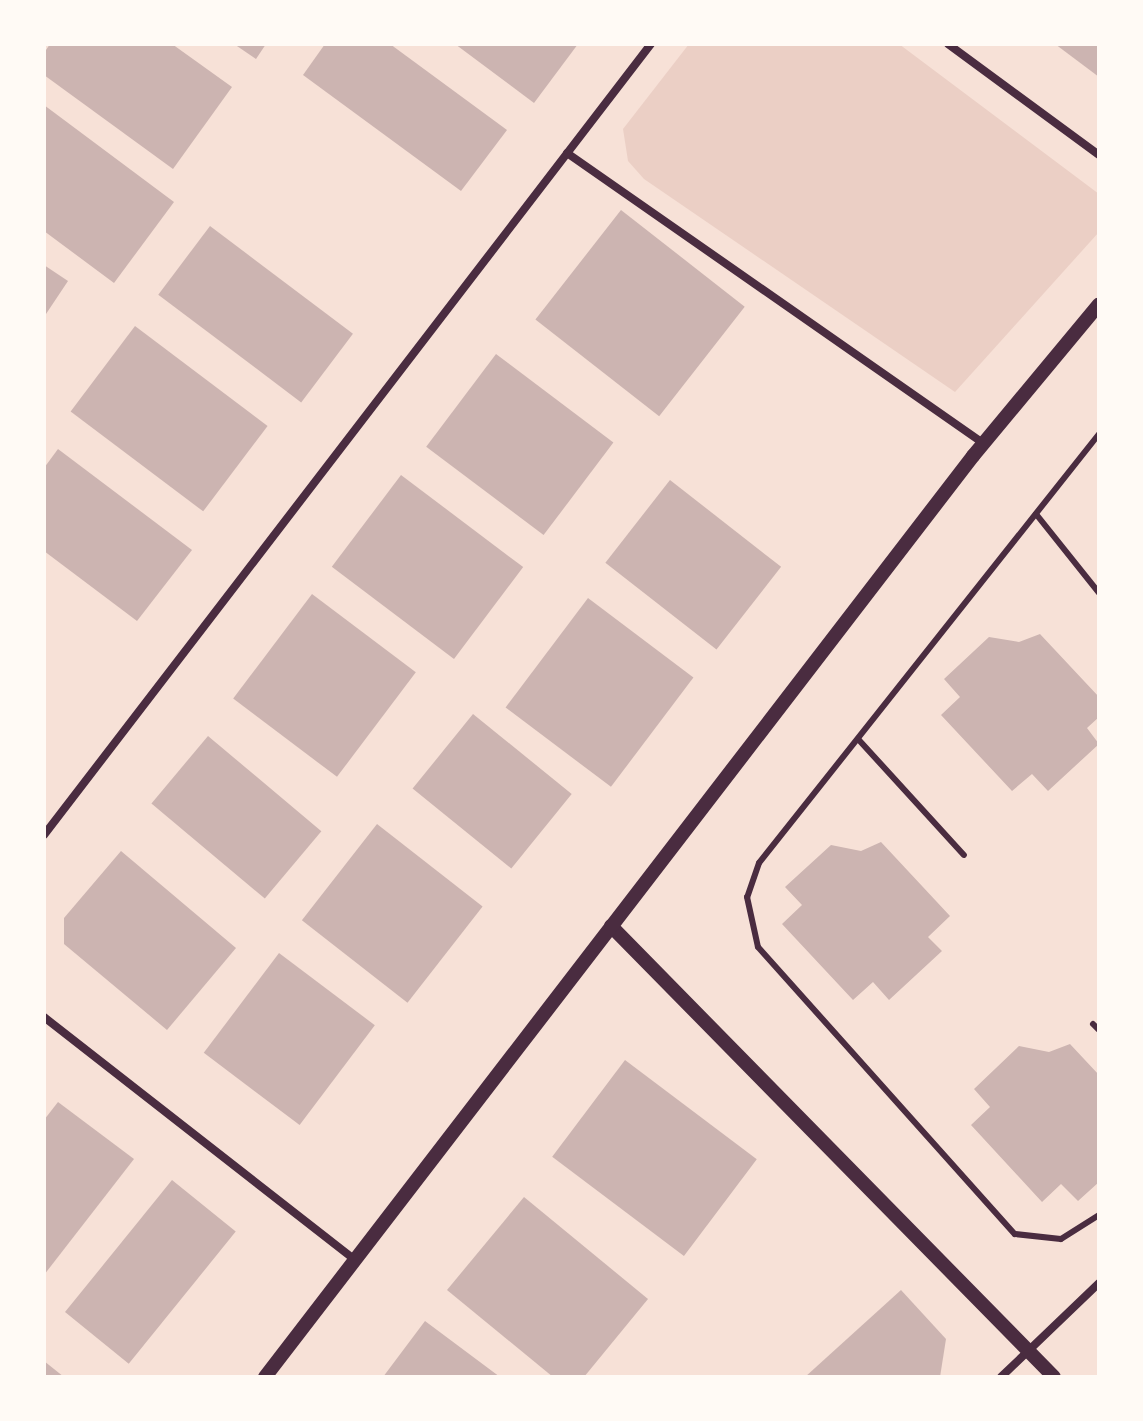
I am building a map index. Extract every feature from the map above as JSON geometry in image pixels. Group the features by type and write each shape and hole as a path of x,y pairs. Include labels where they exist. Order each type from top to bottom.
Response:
{"street":[{"path":"44,835 651,44"},
{"path":"948,44 1099,155"},
{"path":"567,153 983,443"},
{"path":"265,1377 983,443 1099,304"},
{"path":"611,926 1054,1377"},
{"path":"44,1017 354,1259"},
{"path":"1001,1377 1026,1349 1099,1283"}],"lane":[{"path":"1099,434 750,879 747,916 758,947 1015,1234 1061,1239 1099,1215"},
{"path":"1036,514 1099,593"},
{"path":"858,739 964,855"},
{"path":"1093,1024 1099,1030"}],"shaded area":[{"path":"689,44 899,44 1099,194 1099,232 955,392 644,179 628,161 623,129"}],"building":[{"path":"50,44 172,44 232,87 173,169 44,75 44,53"},
{"path":"234,44 266,44 256,59"},
{"path":"325,44 390,44 507,130 461,191 303,75"},
{"path":"455,44 578,44 534,103"},
{"path":"1055,44 1099,44 1099,77"},
{"path":"44,105 174,202 114,283 44,231"},
{"path":"621,210 745,307 659,416 535,320"},
{"path":"210,226 353,334 301,402 158,295"},
{"path":"44,265 68,281 44,317"},
{"path":"135,326 268,426 203,511 71,411"},
{"path":"496,354 613,442 544,535 426,447"},
{"path":"58,449 192,550 137,621 44,551 44,468"},
{"path":"401,475 523,567 454,659 332,567"},
{"path":"670,480 781,567 716,650 605,563"},
{"path":"312,594 416,672 337,777 233,699"},
{"path":"588,598 693,677 611,787 506,707"},
{"path":"1040,634 1099,697 1099,717 1087,728 1099,744 1048,791 1032,774 1012,791 941,715 960,697 944,679 989,637 1019,642"},
{"path":"473,714 572,794 511,869 413,789"},
{"path":"208,736 321,831 265,899 151,803"},
{"path":"377,824 483,906 407,1003 302,920"},
{"path":"881,842 950,916 928,937 942,951 889,1000 873,982 853,1000 782,924 802,905 785,887 831,845 861,851"},
{"path":"121,851 236,948 167,1030 64,944 64,918"},
{"path":"279,953 375,1025 300,1125 204,1053"},
{"path":"1070,1044 1099,1075 1099,1182 1078,1201 1061,1184 1042,1202 971,1125 990,1107 974,1089 1019,1046 1049,1052"},
{"path":"625,1060 757,1159 684,1256 552,1157"},
{"path":"58,1102 134,1159 44,1275 44,1120"},
{"path":"172,1180 236,1232 129,1364 65,1312"},
{"path":"524,1197 648,1299 584,1377 553,1377 447,1290"},
{"path":"901,1290 946,1339 940,1377 805,1377"},
{"path":"425,1321 500,1377 383,1377"},
{"path":"44,1361 64,1377 44,1377"}]}
